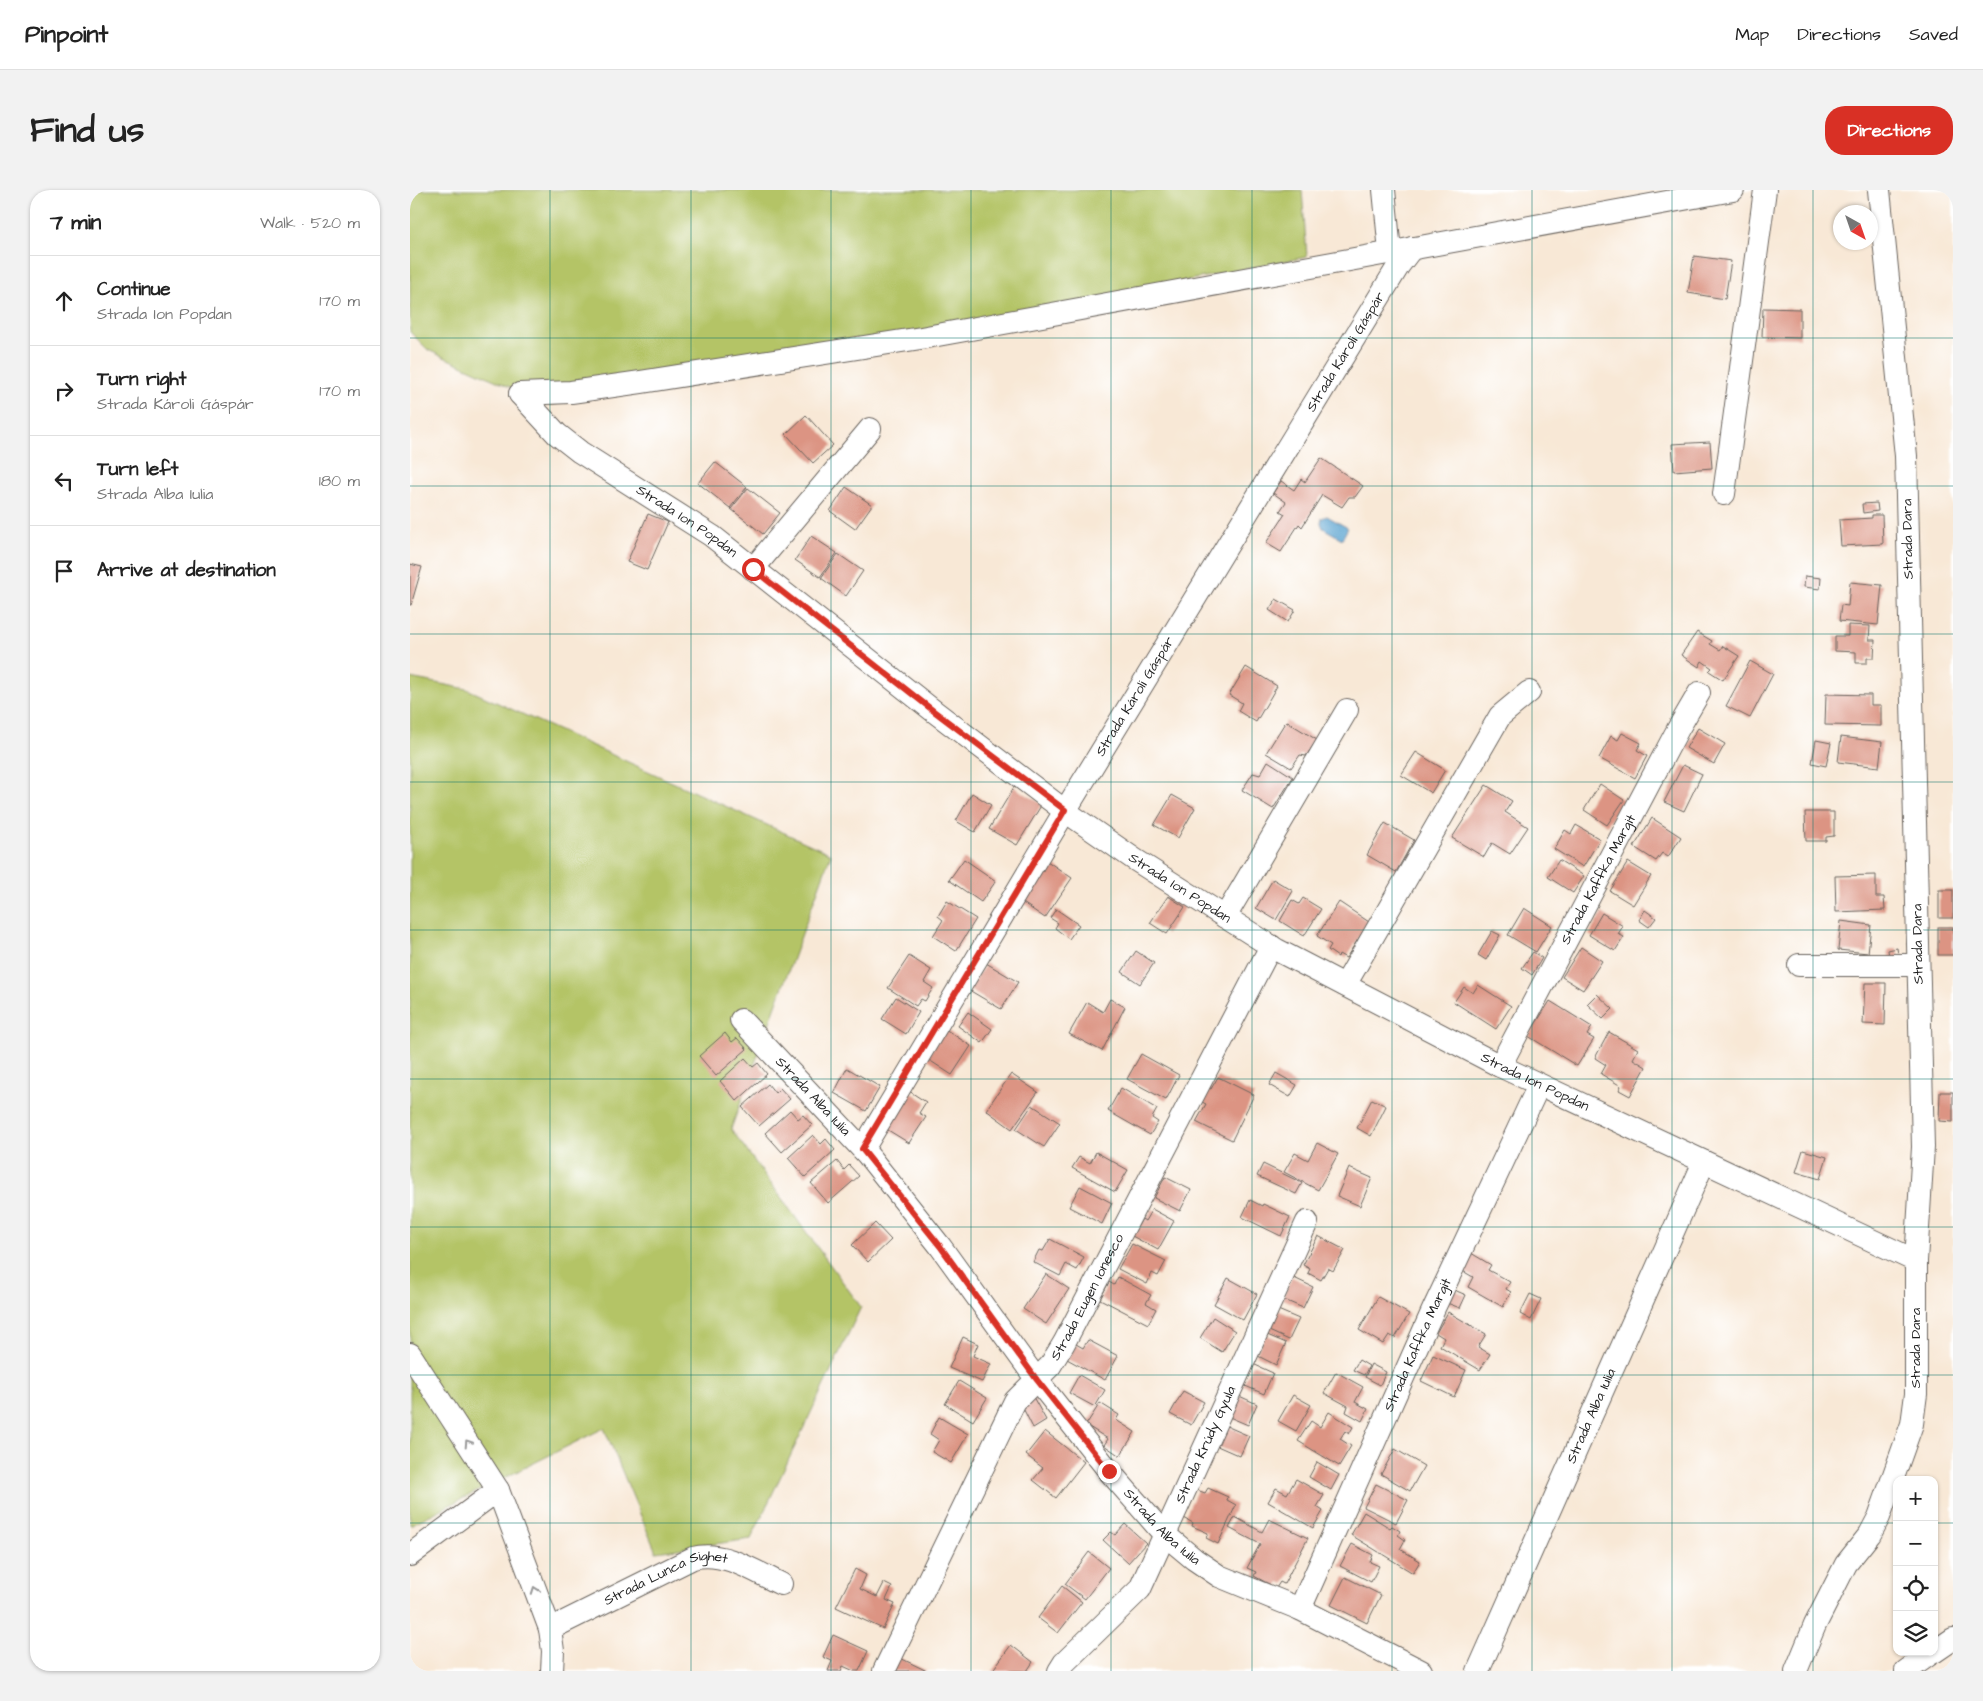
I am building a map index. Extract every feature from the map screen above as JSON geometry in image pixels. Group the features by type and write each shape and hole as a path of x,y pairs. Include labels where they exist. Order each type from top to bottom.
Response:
{"street":[{"path":"1384,190 1401,250 1732,190"},
{"path":"1724,494 1765,190"},
{"name":"Strada Dara","path":"1796,1671 1815,1625 1846,1564 1870,1534 1879,1517 1912,1424 1916,1394 1916,1261 1923,1147 1906,456 1879,190"},
{"name":"Strada Ion Popdan","path":"1401,250 921,338 571,392 520,394 557,434 580,452 712,536 927,706 1065,810 1134,859 1271,946 1500,1066 1916,1261"},
{"name":"Strada Károli Gáspár","path":"862,1149 1065,810 1399,264 1401,250"},
{"path":"753,569 870,429"},
{"path":"1345,985 1500,716 1529,692"},
{"name":"Strada Kaffka Margit","path":"1500,1066 1678,729 1699,693"},
{"path":"1225,917 1347,710"},
{"name":"Strada Eugen Ionesco","path":"884,1671 1015,1401 1050,1366 1064,1343 1271,946"},
{"path":"1799,965 1918,965"},
{"name":"Strada Alba Iulia","path":"741,1020 862,1149 940,1246 1037,1380 1109,1471 1164,1534 1194,1559 1219,1576 1300,1609 1421,1671"},
{"name":"Strada Kaffka Margit","path":"1300,1609 1434,1308 1539,1085"},
{"name":"Strada Alba Iulia","path":"1478,1671 1704,1162"},
{"name":"Strada Krúdy Gyula","path":"1059,1671 1064,1663 1140,1589 1306,1222"},
{"path":"410,1354 498,1490 550,1629 553,1651 552,1671"},
{"path":"410,1555 498,1490"},
{"name":"Strada Lunca Sighet","path":"550,1629 693,1558 705,1555 723,1558 781,1584"},
{"path":"1938,1649 1953,1639"},
{"path":"1906,1671 1928,1656"}],"green space":[{"path":"410,190 1302,190 1307,257 550,405 428,350 410,332"},
{"path":"410,678 467,689 831,854 731,1129 861,1307 751,1539 656,1552 604,1428 410,1525"}],"water":[{"path":"1327,516 1348,528 1342,539 1323,528 1322,518"}],"building":[{"path":"1694,256 1731,261 1725,299 1688,293"},
{"path":"1763,308 1800,309 1800,338 1762,337"},
{"path":"806,415 833,445 813,463 786,434"},
{"path":"1710,442 1712,468 1674,471 1672,444"},
{"path":"1321,458 1363,486 1355,497 1349,497 1342,507 1322,495 1302,527 1299,524 1281,552 1266,543 1285,514 1280,511 1286,502 1273,493 1281,481 1294,490 1301,479 1305,482"},
{"path":"715,462 747,487 730,508 698,483"},
{"path":"846,487 872,505 855,529 830,511"},
{"path":"748,488 780,513 763,534 731,509"},
{"path":"1877,503 1878,511 1863,513 1862,504"},
{"path":"648,514 668,522 647,570 627,562"},
{"path":"1872,515 1882,515 1883,544 1841,546 1839,520 1872,518"},
{"path":"811,536 837,553 820,577 795,560"},
{"path":"838,554 863,571 846,596 821,578"},
{"path":"410,564 422,567 411,605 410,605"},
{"path":"1805,576 1821,578 1820,589 1804,587"},
{"path":"1850,582 1882,585 1878,625 1839,621 1841,605 1848,606"},
{"path":"1276,599 1295,610 1288,622 1269,610"},
{"path":"1848,625 1870,626 1869,640 1875,640 1874,658 1867,658 1867,663 1856,663 1856,652 1835,651 1835,636 1848,636"},
{"path":"1697,632 1712,641 1710,644 1720,650 1723,646 1739,656 1723,680 1709,671 1712,668 1702,661 1699,667 1681,655"},
{"path":"1750,661 1773,674 1750,718 1726,706"},
{"path":"1246,667 1277,686 1256,722 1238,711 1242,703 1229,695"},
{"path":"1826,694 1871,695 1871,705 1881,705 1881,726 1825,725"},
{"path":"1286,721 1317,740 1306,756 1300,755 1291,768 1266,753"},
{"path":"1698,728 1725,744 1714,764 1686,748"},
{"path":"1622,733 1641,743 1637,750 1647,756 1635,778 1599,758 1611,736 1618,740"},
{"path":"1841,737 1882,742 1879,767 1838,762"},
{"path":"1816,740 1831,743 1826,766 1812,763"},
{"path":"1416,752 1445,770 1431,793 1401,775"},
{"path":"1268,761 1293,777 1273,809 1242,790 1253,773 1260,775"},
{"path":"1683,765 1702,774 1684,811 1664,802"},
{"path":"1600,784 1624,800 1607,825 1584,810"},
{"path":"1486,785 1512,801 1505,812 1528,827 1510,854 1492,843 1484,857 1452,838"},
{"path":"1014,787 1042,804 1017,845 989,829"},
{"path":"972,793 991,805 975,832 956,821"},
{"path":"1172,795 1195,808 1178,838 1154,825"},
{"path":"1805,812 1834,812 1834,836 1826,837 1826,841 1806,841"},
{"path":"1652,818 1681,837 1668,857 1662,853 1656,861 1634,847"},
{"path":"1385,823 1414,840 1396,872 1367,855"},
{"path":"1576,825 1600,839 1583,867 1554,849 1565,830 1571,834"},
{"path":"964,859 996,881 981,902 949,880"},
{"path":"1559,860 1584,876 1573,893 1548,877"},
{"path":"1047,861 1072,878 1045,918 1020,901"},
{"path":"1628,862 1651,876 1633,905 1610,891"},
{"path":"1876,875 1876,897 1884,897 1885,910 1836,912 1835,876"},
{"path":"1273,879 1293,891 1276,920 1256,908"},
{"path":"1939,890 1953,890 1953,918 1939,918"},
{"path":"1168,896 1185,907 1167,934 1150,923"},
{"path":"1303,898 1321,909 1304,936 1280,921 1292,900 1299,904"},
{"path":"947,901 976,919 956,951 933,936 943,920 938,916"},
{"path":"1339,902 1369,922 1346,958 1339,954 1338,957 1328,950 1331,945 1317,936"},
{"path":"1524,908 1552,926 1536,952 1508,935"},
{"path":"1056,909 1079,925 1069,939 1055,928 1058,923 1050,918"},
{"path":"1645,910 1656,918 1649,927 1639,920"},
{"path":"1602,913 1623,926 1618,934 1624,937 1615,951 1589,935"},
{"path":"1841,921 1871,925 1868,953 1838,950"},
{"path":"1938,927 1953,927 1953,955 1938,955"},
{"path":"1492,931 1500,935 1486,960 1478,955"},
{"path":"1581,947 1602,961 1583,990 1562,977"},
{"path":"1897,948 1899,961 1890,963 1888,950"},
{"path":"1136,951 1154,963 1140,984 1122,972"},
{"path":"1533,952 1542,958 1532,975 1522,968"},
{"path":"909,956 931,970 924,982 933,988 925,1001 921,999 916,1006 888,988"},
{"path":"986,963 1018,982 1001,1009 969,990"},
{"path":"1865,983 1886,983 1885,1025 1863,1024"},
{"path":"1478,985 1511,1006 1496,1029 1454,1002 1464,987 1473,993"},
{"path":"1597,994 1613,1009 1603,1019 1587,1004"},
{"path":"896,997 919,1012 906,1034 882,1019"},
{"path":"1110,999 1125,1007 1102,1051 1069,1034 1087,1002 1103,1012"},
{"path":"1550,1001 1592,1027 1587,1035 1594,1039 1577,1066 1528,1036"},
{"path":"968,1012 992,1029 982,1043 958,1026"},
{"path":"945,1029 971,1046 952,1075 926,1058"},
{"path":"1609,1032 1638,1049 1633,1059 1646,1067 1630,1096 1619,1090 1621,1086 1601,1074 1606,1065 1595,1058"},
{"path":"725,1033 732,1042 737,1038 747,1049 716,1076 699,1056"},
{"path":"1141,1054 1179,1075 1166,1100 1127,1079"},
{"path":"745,1058 753,1067 758,1063 767,1074 737,1101 720,1081"},
{"path":"847,1068 880,1087 866,1111 834,1093"},
{"path":"1276,1073 1297,1085 1290,1097 1269,1085"},
{"path":"1011,1074 1038,1092 1012,1129 986,1110"},
{"path":"1218,1077 1254,1095 1232,1140 1196,1122 1206,1104 1198,1100 1205,1086 1211,1089"},
{"path":"768,1084 775,1093 780,1088 790,1099 759,1126 742,1107"},
{"path":"1121,1088 1157,1109 1152,1118 1158,1122 1150,1135 1108,1111"},
{"path":"906,1089 926,1102 919,1113 926,1117 909,1143 883,1127"},
{"path":"1940,1092 1953,1092 1953,1122 1939,1121"},
{"path":"1372,1099 1386,1106 1371,1136 1357,1128"},
{"path":"1032,1105 1060,1123 1044,1147 1016,1129"},
{"path":"790,1110 798,1119 803,1115 812,1125 782,1152 765,1133"},
{"path":"813,1135 821,1144 826,1139 835,1150 805,1177 788,1158"},
{"path":"1317,1143 1338,1154 1318,1190 1284,1172 1295,1153 1308,1160"},
{"path":"1803,1150 1827,1157 1820,1179 1796,1172"},
{"path":"1096,1152 1128,1170 1115,1192 1072,1168 1079,1157 1090,1163"},
{"path":"837,1161 844,1170 849,1165 859,1176 828,1203 811,1183"},
{"path":"1263,1164 1302,1183 1296,1194 1257,1176"},
{"path":"1349,1168 1372,1178 1360,1206 1337,1196"},
{"path":"1165,1177 1191,1190 1180,1211 1154,1198"},
{"path":"1080,1186 1112,1203 1102,1224 1069,1207"},
{"path":"1250,1200 1290,1217 1281,1236 1242,1217"},
{"path":"1152,1209 1174,1221 1158,1250 1132,1236 1142,1219 1145,1221"},
{"path":"875,1223 891,1240 868,1262 852,1245"},
{"path":"1318,1236 1345,1250 1333,1271 1328,1268 1321,1280 1308,1273 1310,1269 1303,1265"},
{"path":"1050,1239 1084,1257 1077,1270 1066,1264 1060,1276 1033,1262 1039,1250 1043,1251"},
{"path":"1132,1244 1166,1261 1158,1276 1152,1273 1147,1284 1118,1269"},
{"path":"1471,1253 1491,1265 1488,1270 1510,1282 1506,1289 1511,1292 1503,1307 1468,1287 1473,1277 1461,1270"},
{"path":"1046,1274 1069,1289 1046,1324 1023,1309"},
{"path":"1118,1277 1151,1295 1146,1303 1156,1309 1148,1324 1100,1299 1109,1282 1114,1285"},
{"path":"1292,1277 1313,1287 1303,1308 1282,1299"},
{"path":"1228,1278 1257,1294 1243,1320 1214,1304"},
{"path":"1452,1289 1466,1295 1460,1308 1447,1303"},
{"path":"1530,1294 1541,1299 1531,1320 1520,1314"},
{"path":"1378,1297 1409,1314 1395,1338 1389,1335 1383,1344 1359,1330"},
{"path":"1278,1310 1299,1319 1289,1340 1269,1331"},
{"path":"1448,1312 1486,1334 1478,1347 1490,1354 1480,1370 1440,1346 1444,1338 1436,1333"},
{"path":"1213,1317 1235,1331 1222,1352 1200,1338"},
{"path":"1265,1334 1286,1343 1276,1365 1256,1355"},
{"path":"963,1337 978,1344 973,1356 991,1364 982,1382 949,1368"},
{"path":"1088,1340 1118,1356 1105,1380 1067,1359 1076,1344 1083,1348"},
{"path":"1433,1355 1466,1370 1454,1397 1421,1381"},
{"path":"1359,1360 1369,1366 1364,1375 1353,1370"},
{"path":"1253,1364 1273,1373 1264,1394 1243,1385"},
{"path":"1371,1364 1386,1372 1380,1385 1365,1377"},
{"path":"1336,1372 1363,1387 1355,1402 1368,1409 1362,1421 1346,1412 1348,1406 1324,1393"},
{"path":"1079,1375 1105,1390 1095,1407 1069,1393"},
{"path":"959,1381 987,1398 973,1421 945,1404"},
{"path":"1183,1391 1204,1402 1191,1425 1170,1414"},
{"path":"1237,1395 1257,1404 1248,1425 1227,1416"},
{"path":"1293,1395 1311,1405 1296,1431 1278,1421"},
{"path":"1033,1397 1046,1420 1033,1428 1021,1404"},
{"path":"1100,1403 1119,1415 1116,1420 1135,1432 1120,1456 1104,1445 1108,1439 1086,1425"},
{"path":"1329,1412 1353,1427 1349,1434 1345,1431 1340,1439 1351,1446 1339,1466 1298,1441 1311,1421 1320,1427"},
{"path":"939,1417 968,1434 951,1463 932,1452 939,1440 930,1434"},
{"path":"1224,1425 1249,1436 1240,1456 1215,1445"},
{"path":"1045,1431 1084,1462 1056,1498 1033,1480 1043,1468 1026,1455"},
{"path":"1395,1449 1424,1466 1410,1491 1381,1474"},
{"path":"1317,1462 1339,1475 1331,1490 1309,1477"},
{"path":"1296,1479 1324,1495 1317,1507 1323,1511 1313,1528 1268,1502 1276,1488 1287,1494"},
{"path":"1376,1484 1408,1500 1396,1523 1364,1507"},
{"path":"1208,1488 1228,1497 1227,1500 1236,1505 1218,1544 1206,1538 1208,1533 1192,1526 1193,1523 1184,1518 1197,1490 1205,1493"},
{"path":"1364,1512 1390,1528 1392,1526 1400,1531 1398,1535 1405,1540 1400,1549 1420,1561 1413,1573 1351,1535"},
{"path":"1235,1517 1262,1532 1269,1519 1308,1538 1284,1584 1280,1582 1276,1588 1254,1576 1256,1572 1247,1568 1260,1544 1229,1528"},
{"path":"1125,1524 1146,1543 1128,1563 1103,1540 1111,1532 1115,1535"},
{"path":"1352,1544 1373,1555 1370,1562 1379,1566 1371,1582 1340,1566"},
{"path":"1089,1552 1109,1568 1085,1599 1065,1584"},
{"path":"855,1569 866,1575 860,1589 877,1597 884,1583 892,1587 886,1600 895,1604 883,1629 836,1607"},
{"path":"1345,1577 1381,1595 1367,1623 1331,1605"},
{"path":"1062,1586 1082,1602 1058,1633 1038,1618"},
{"path":"833,1635 868,1651 859,1671 843,1666 841,1671 828,1671 832,1661 823,1657"},
{"path":"1011,1645 1033,1662 1027,1671 992,1671"},
{"path":"898,1657 927,1671 891,1671"}],"route":[{"path":"753,569 935,712 1065,810 862,1149 940,1246 1037,1380 1109,1471"}]}
